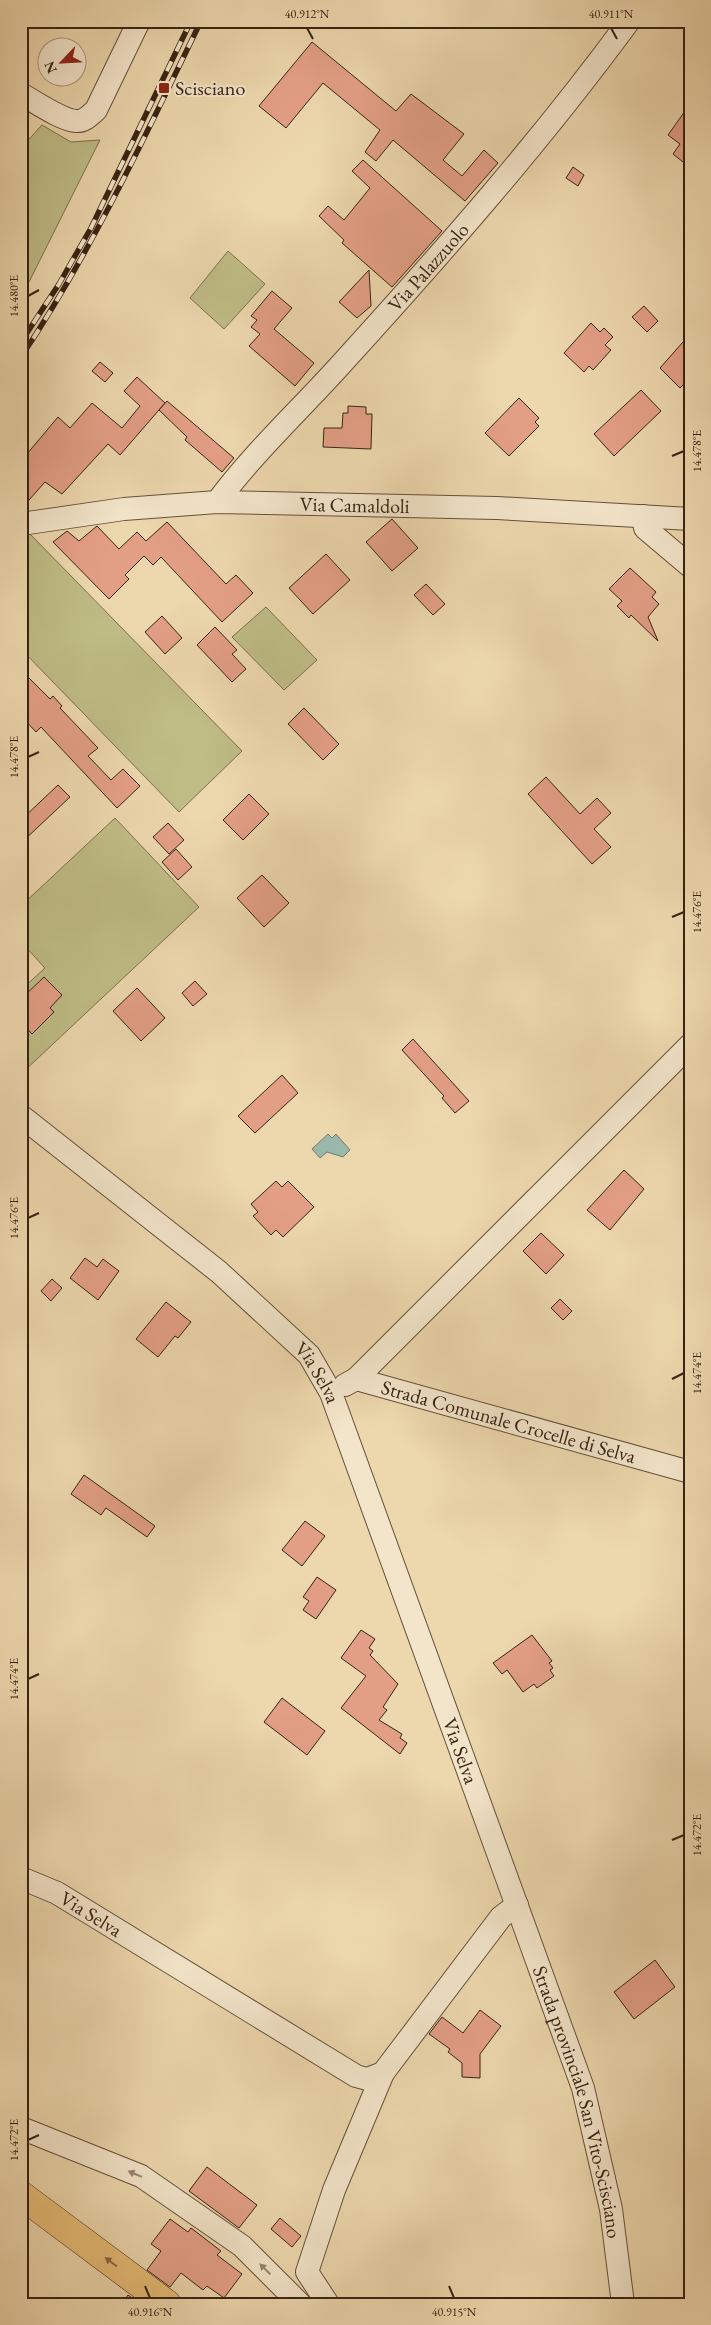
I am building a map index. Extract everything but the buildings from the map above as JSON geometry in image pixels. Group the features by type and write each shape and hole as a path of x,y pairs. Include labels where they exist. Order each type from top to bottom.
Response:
{"highway":[{"path":"21,2195 167,2304"}],"street":[{"path":"21,94 69,119 76,121 87,118 96,110 139,21"},
{"name":"Via Palazzuolo","path":"217,502 240,471 343,363 524,157 573,97 629,21"},
{"name":"Via Camaldoli","path":"21,524 124,509 217,502 497,508 690,519"},
{"path":"643,516 645,528 690,566"},
{"path":"356,1379 690,1045"},
{"name":"Via Selva","path":"21,1116 219,1272 309,1355 331,1393 517,1905"},
{"name":"Strada Comunale Crocelle di Selva","path":"331,1393 356,1379 690,1472"},
{"name":"Via Selva","path":"21,1878 57,1893 356,2076 367,2078 383,2074"},
{"path":"328,2304 307,2272 334,2190 383,2074 500,1917 517,1905"},
{"name":"Strada provinciale San Vito-Scisciano","path":"517,1905 583,2088 611,2209 623,2304"},
{"path":"21,2128 141,2176 242,2246 300,2304"}],"shaded area":[{"path":"42,125 71,142 100,140 29,282 21,275 21,148"},
{"path":"228,251 265,284 224,329 190,298"},
{"path":"29,533 242,751 179,812 21,649 21,535"},
{"path":"266,607 317,660 284,690 232,637"},
{"path":"115,818 199,907 21,1074 21,990 45,968 21,942 21,906"},
{"path":"328,1134 332,1138 336,1134 350,1150 343,1157 327,1152 320,1158 312,1149"}],"railway":[{"path":"21,342 59,284 91,228 191,21"},
{"path":"21,357 71,276 117,192 201,21"}],"place":[{"name":"Scisciano","path":"164,88"}]}
